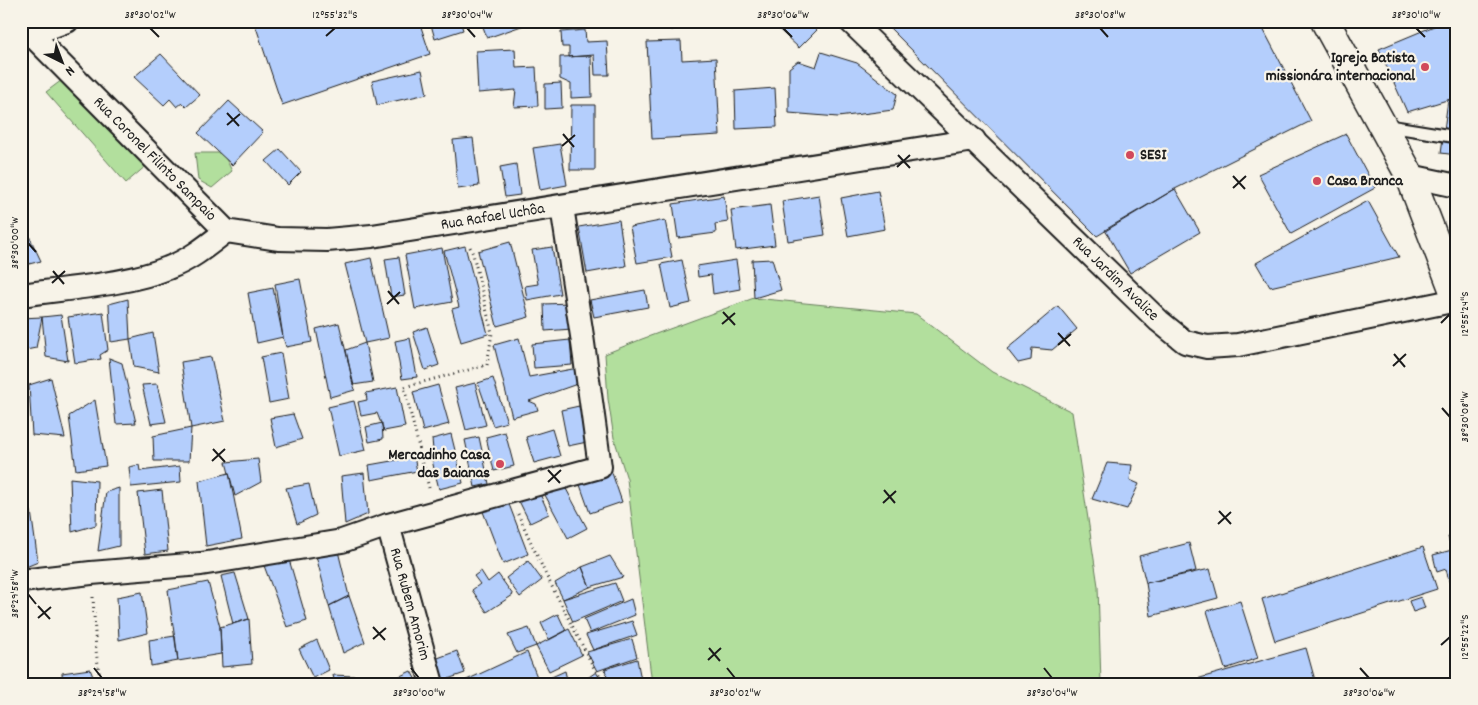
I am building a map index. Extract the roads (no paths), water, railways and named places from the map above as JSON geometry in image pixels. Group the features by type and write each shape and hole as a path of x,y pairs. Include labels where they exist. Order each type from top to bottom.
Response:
{"main road":[{"path":"1325,21 1410,176 1457,299"}],"street":[{"path":"25,32 67,21"},
{"name":"Rua Jardim Avalice","path":"850,21 1160,321 1185,342 1207,347 1238,345 1457,299"},
{"name":"Rua Coronel Filinto Sampaio","path":"25,32 226,231"},
{"name":"Rua Rafael Uchôa","path":"226,231 278,239 327,240 372,236 974,140"},
{"path":"1410,176 1457,186"},
{"path":"21,581 201,564 342,541 388,525 600,467 584,346 562,207"},
{"path":"21,295 132,279 169,268 198,252 226,231"},
{"name":"Rua Rubem Amorim","path":"388,525 432,684"}],"lane":[{"path":"1382,124 1457,137"}],"place":[{"name":"Igreja Batista missionára internacional","path":"1425,67"},
{"name":"SESI","path":"1130,155"},
{"name":"Casa Branca","path":"1317,181"},
{"name":"Mercadinho Casa das Baianas","path":"500,464"}]}
